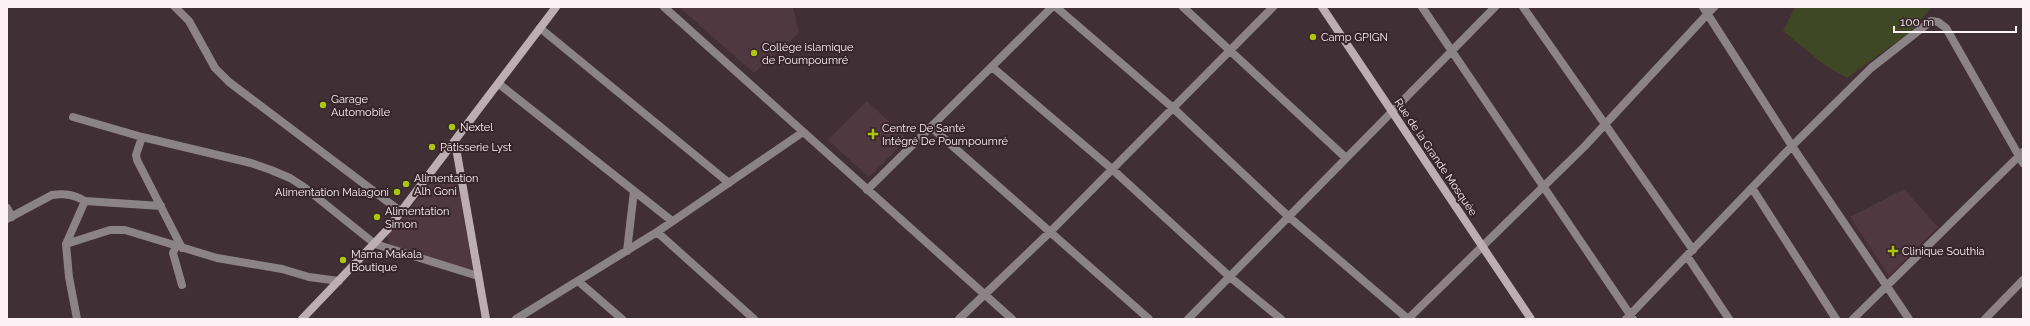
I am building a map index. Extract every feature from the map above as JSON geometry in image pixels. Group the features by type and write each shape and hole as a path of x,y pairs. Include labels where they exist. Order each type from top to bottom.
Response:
{"street":[{"path":"175,7 189,21 215,68 229,82 400,211"},
{"path":"302,319 375,244 455,142 499,84 525,45 556,7"},
{"path":"664,7 1012,319"},
{"path":"867,190 932,128 1052,7"},
{"path":"1056,7 1172,107 1289,217 1408,319 1604,125 1705,10 1714,7"},
{"path":"1183,7 1346,158"},
{"path":"959,319 1050,232 1172,107 1273,7"},
{"name":"Rue de la Grande Mosquée","path":"1322,7 1531,319"},
{"path":"1422,7 1630,318 1792,146 1871,68 1931,21 1938,22 1946,28 2022,157 1853,319"},
{"path":"1188,319 1495,7"},
{"path":"1523,7 1690,253 1729,319"},
{"path":"1705,10 1792,146 1909,319"},
{"path":"540,28 729,183"},
{"path":"992,67 1112,169 1230,277 1281,319"},
{"path":"499,84 672,221"},
{"path":"73,117 142,137 251,163 290,178 304,187 375,244 478,276"},
{"path":"932,128 1149,319"},
{"path":"516,319 657,232 803,132"},
{"path":"142,137 136,155 137,160 161,206 178,247"},
{"path":"455,142 486,319"},
{"path":"1752,188 1836,319"},
{"path":"627,251 634,191"},
{"path":"7,208 10,218 52,195 68,194 85,201 161,206"},
{"path":"77,319 69,277 66,244 85,201"},
{"path":"66,244 117,230 143,234 178,247 217,258 282,269 309,277 339,281"},
{"path":"657,232 754,319"},
{"path":"178,247 173,253 182,285"},
{"path":"1984,319 2023,280"},
{"path":"578,281 622,319"}],"shaded area":[{"name":"Collège islamique de Poumpoumré","path":"679,7 793,7 799,33 754,73"},
{"path":"867,101 907,139 869,177 828,140"},
{"path":"436,177 448,177 457,182 473,269 471,271 390,246 387,236"},
{"name":"Clinique Southia","path":"1904,189 1938,227 1889,276 1850,217"}],"green space":[{"path":"1795,7 1932,7 1909,33 1847,78 1826,66 1783,31"}],"place":[{"name":"Camp GPIGN","path":"1313,37"},
{"name":"Collège islamique de Poumpoumré","path":"754,53"},
{"name":"Garage Automobile","path":"323,105"},
{"name":"Nextel","path":"452,127"},
{"name":"Centre De Santé Intégré De Poumpoumré","path":"873,134"},
{"name":"Pâtisserie Lyst","path":"432,147"},
{"name":"Alimentation Alh Goni","path":"406,184"},
{"name":"Alimentation Malagoni","path":"397,192"},
{"name":"Alimentation Simon","path":"377,217"},
{"name":"Clinique Southia","path":"1893,251"},
{"name":"Mama Makala Boutique","path":"343,260"}]}
